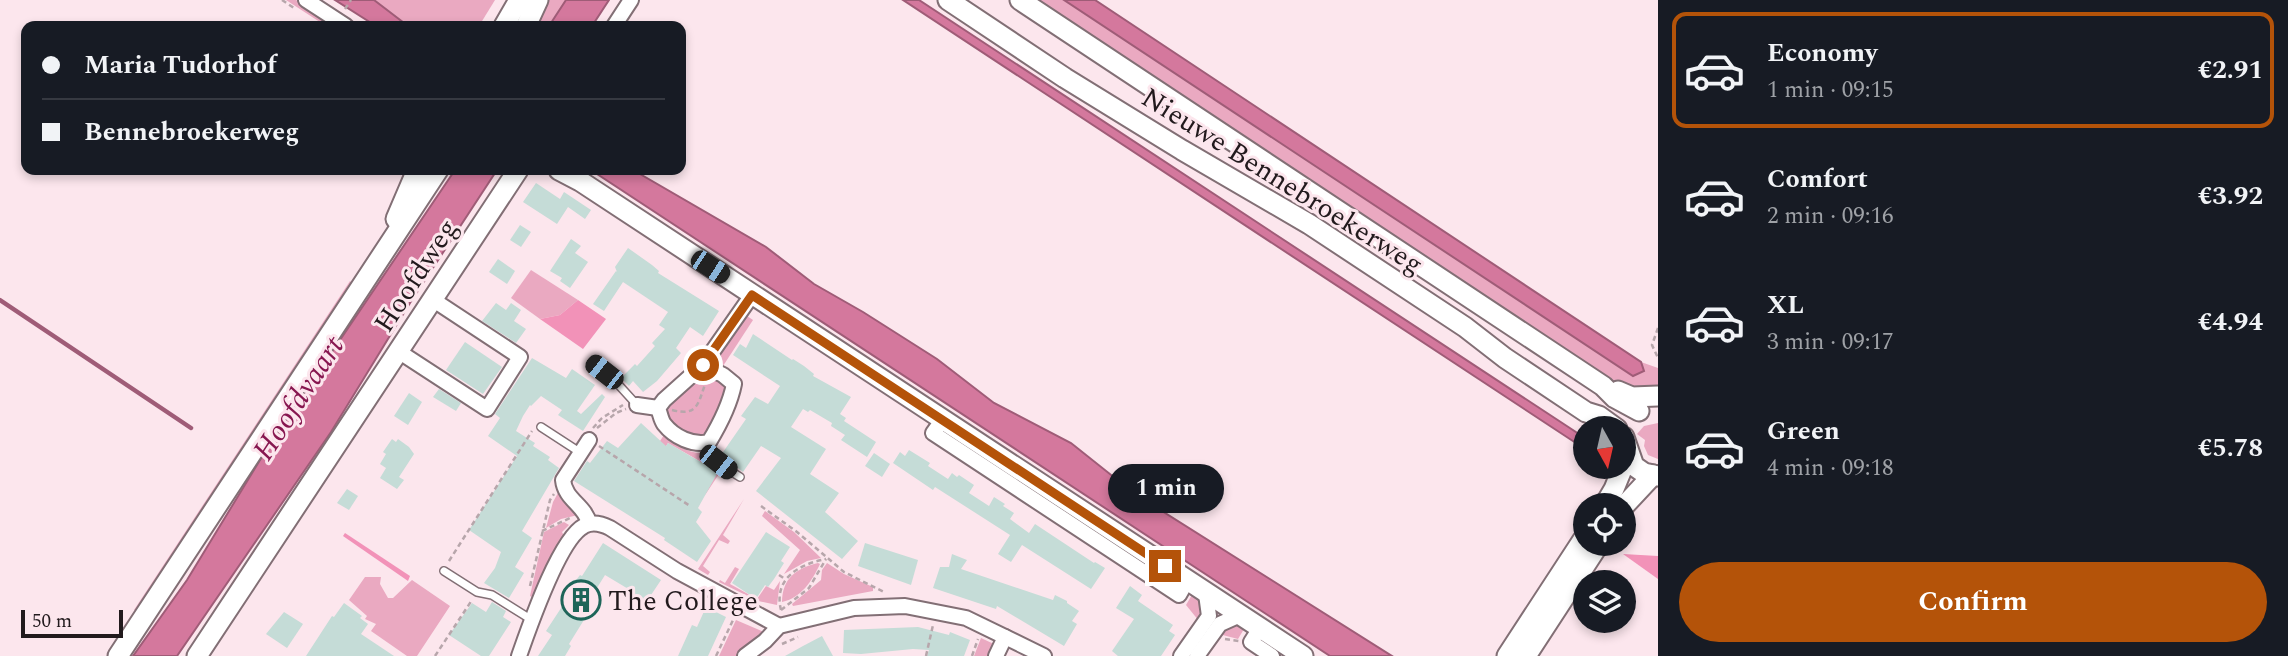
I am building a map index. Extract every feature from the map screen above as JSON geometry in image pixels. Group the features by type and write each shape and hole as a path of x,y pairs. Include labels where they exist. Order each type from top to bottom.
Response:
{"street":[{"path":"306,0 338,21"},
{"path":"507,21 519,0"},
{"path":"528,21 538,0"},
{"path":"617,21 631,0"},
{"name":"Nieuwe Bennebroekerweg","path":"948,0 1065,78 1309,224 1465,327 1504,358 1590,416"},
{"name":"Nieuwe Bennebroekerweg","path":"1020,0 1603,386 1649,402"},
{"name":"Hoofdweg","path":"389,240 415,175"},
{"name":"Hoofdweg","path":"118,656 389,240 415,207 435,175"},
{"name":"Hoofdweg","path":"197,656 515,175"},
{"path":"569,175 752,295 938,426 1303,656"},
{"path":"658,408 664,400 708,368 752,295"},
{"path":"398,351 487,409 520,357 432,299"},
{"path":"658,408 663,423 683,439 699,444 709,442 731,399 734,384 708,368"},
{"path":"1631,416 1649,402"},
{"path":"630,405 658,408"},
{"name":"Nieuwe Bennebroekerweg","path":"1586,412 1600,416"},
{"path":"589,440 563,480 567,496 588,519 603,524 677,571 779,626"},
{"path":"1636,468 1653,480 1636,495"},
{"path":"519,656 554,567 574,535 588,519"},
{"path":"1507,656 1573,554"},
{"path":"1526,656 1591,556"},
{"path":"1181,656 1209,616 1206,594"},
{"path":"745,656 779,626 855,608 905,606 966,618 1044,656"},
{"path":"1197,656 1220,624 1240,615"},
{"path":"1260,628 1251,642 1272,656"},
{"path":"996,656 1006,637"}],"lane":[{"path":"592,363 616,382 630,405"},
{"path":"541,426 581,453"},
{"path":"705,443 718,462 740,477"},
{"path":"444,570 477,592 492,596 532,620"}],"path":[{"path":"344,10 351,0"},
{"path":"1658,328 1652,345 1658,358"},
{"path":"658,408 684,413 691,411 698,405 708,368"},
{"path":"589,440 598,428 630,405"},
{"path":"630,405 602,418 587,435 589,440 690,506"},
{"path":"444,570 537,424 541,426"},
{"path":"538,604 527,597 550,500 556,492 564,488"},
{"path":"761,506 844,572 884,592"},
{"path":"542,531 568,519 588,519"},
{"path":"827,559 809,588 781,610 780,594 785,579 805,564 827,559"},
{"path":"779,575 785,579"},
{"path":"435,656 477,592"},
{"path":"716,656 735,616"},
{"path":"926,656 934,622"},
{"path":"778,646 801,635"},
{"path":"972,656 980,636"}],"shaded area":[{"path":"286,0 296,0 327,21 318,21"},
{"path":"335,0 374,0 401,21 368,21"},
{"path":"374,0 495,0 482,21 401,21"},
{"path":"545,0 566,0 551,21 537,21"},
{"path":"566,0 609,0 595,21 552,21"},
{"path":"903,0 919,0 1573,430 1573,441"},
{"path":"1026,0 1064,0 1633,375 1643,371 1641,362 1658,368 1658,390 1623,389"},
{"path":"1064,0 1095,0 1641,362 1644,371 1633,376"},
{"path":"452,175 494,175 410,303 331,432 177,656 133,656 187,580 271,442"},
{"path":"599,175 642,175 766,247 814,284 937,359 994,403 1071,443 1135,494 1392,656 1330,656"},
{"path":"531,270 578,300 560,315 540,319 511,298"},
{"path":"350,281 354,285 137,610 134,610"},
{"path":"578,300 606,319 583,349 540,319 560,315"},
{"path":"744,314 753,320 723,366 715,360"},
{"path":"700,373 714,377 725,388 713,423 703,439 688,434 666,417 667,406"},
{"path":"1658,423 1658,459 1648,455 1644,446 1645,440 1637,434 1644,426"},
{"path":"664,435 687,450 704,453 721,471 705,495 710,467 668,443 663,451 640,471"},
{"path":"558,493 578,515 561,519 546,528 553,502"},
{"path":"744,499 723,535 730,541 728,544 719,540 703,566 710,572 708,575 698,569"},
{"path":"765,511 794,532 821,558 807,561 784,574 800,550 762,516"},
{"path":"564,522 569,525 562,532 565,538 534,598 530,596 544,532"},
{"path":"345,533 410,576 408,581 343,536"},
{"path":"1626,556 1658,556 1658,579"},
{"path":"827,563 873,587 873,591 793,606 792,604 821,580 822,570"},
{"path":"820,564 817,570 805,588 795,597 782,602 785,587 792,576 803,568"},
{"path":"735,567 739,569 730,584 757,599 766,586 774,590 780,581 777,605 758,601 719,582 720,580 725,583"},
{"path":"365,577 381,577 380,584 388,598 393,598 412,580 450,606 417,656 407,656 371,631 376,624 365,619 367,616 349,600"},
{"path":"1193,593 1202,606 1199,621 1186,605"},
{"path":"736,620 764,632 738,656 719,656"},
{"path":"1227,624 1236,624 1244,629 1238,639 1215,633"},
{"path":"981,638 996,645 990,656 974,656"}],"building":[{"path":"536,183 560,199 564,192 591,210 585,219 568,207 557,224 523,202"},
{"path":"520,225 531,232 521,247 510,240"},
{"path":"571,239 581,246 575,253 588,262 570,288 560,281 562,278 550,271"},
{"path":"628,248 652,265 658,273 719,311 703,336 690,327 676,348 681,353 657,381 643,392 633,381 629,386 621,378 635,364 637,366 655,346 652,343 665,329 659,325 668,312 623,282 604,311 593,304 617,272 615,267"},
{"path":"498,259 515,271 507,284 489,272"},
{"path":"496,303 506,310 511,303 521,310 514,321 526,329 516,343 482,321"},
{"path":"753,334 804,366 813,376 851,397 840,414 846,418 844,421 876,442 867,457 841,440 845,435 831,426 832,423 810,410 808,412 803,409 791,427 826,449 810,474 839,493 825,512 858,541 842,559 756,491 781,458 761,446 743,472 721,455 746,419 741,416 755,397 768,404 780,386 733,355 740,344 746,348"},
{"path":"465,342 502,367 483,394 446,370"},
{"path":"532,358 566,378 572,369 595,385 577,411 581,414 602,394 605,397 583,431 558,415 562,410 541,396 530,405 523,416 516,431 535,443 533,446 550,457 548,460 559,468 522,531 532,538 515,567 524,573 509,598 484,583 495,568 501,552 469,530 517,456 488,436 500,418 495,414"},
{"path":"439,389 461,403 456,411 433,397"},
{"path":"409,393 422,402 408,425 394,416"},
{"path":"641,423 666,446 668,443 718,472 698,508 702,512 696,522 711,541 697,562 664,540 665,538 574,481 587,461 590,463 607,441 618,448"},
{"path":"392,439 396,442 398,439 414,454 399,477 404,480 397,489 380,478 386,468 380,464 386,454 383,452"},
{"path":"909,450 948,479 952,473 974,485 969,493 989,506 994,497 1005,504 1003,506 1014,513 1010,519 1029,533 1035,524 1105,568 1091,589 1022,545 1011,562 998,554 1010,535 893,463 900,452 905,456"},
{"path":"874,453 890,464 882,477 865,466"},
{"path":"347,489 358,496 349,510 337,503"},
{"path":"766,532 790,547 774,579 768,587 765,585 756,599 732,583"},
{"name":"The College","path":"603,543 661,580 645,604 633,596 635,593 605,575 592,596 597,599 569,644 571,646 565,656 538,656 552,635 546,631 565,602 565,592 574,589 572,581 582,576"},
{"path":"865,543 918,560 911,585 858,566"},
{"path":"952,554 967,560 961,569 1053,600 1055,595 1067,601 1079,611 1072,621 1077,624 1064,646 997,606 996,609 933,588 940,567 949,567"},
{"path":"1130,586 1142,595 1138,601 1173,625 1169,631 1175,635 1161,656 1118,656 1112,651 1134,619 1116,608"},
{"path":"492,602 506,611 503,617 511,622 489,656 481,656 449,635 472,603 486,612"},
{"path":"344,603 368,624 361,634 394,656 306,656 332,616 334,617"},
{"path":"706,607 726,617 708,656 678,656 692,625 697,627"},
{"path":"284,612 303,624 287,648 266,634"},
{"path":"918,627 949,635 950,632 970,640 964,656 927,656 929,650 913,649 843,653 844,630"},
{"path":"822,636 833,656 785,656 803,646"}],"waterway":[{"path":"0,300 191,428"}],"place":[{"name":"The College","path":"581,600"}],"route":[{"path":"703,365 752,295 1165,566"}],"water label":[{"name":"Hoofdvaart","path":"298,398"}]}
